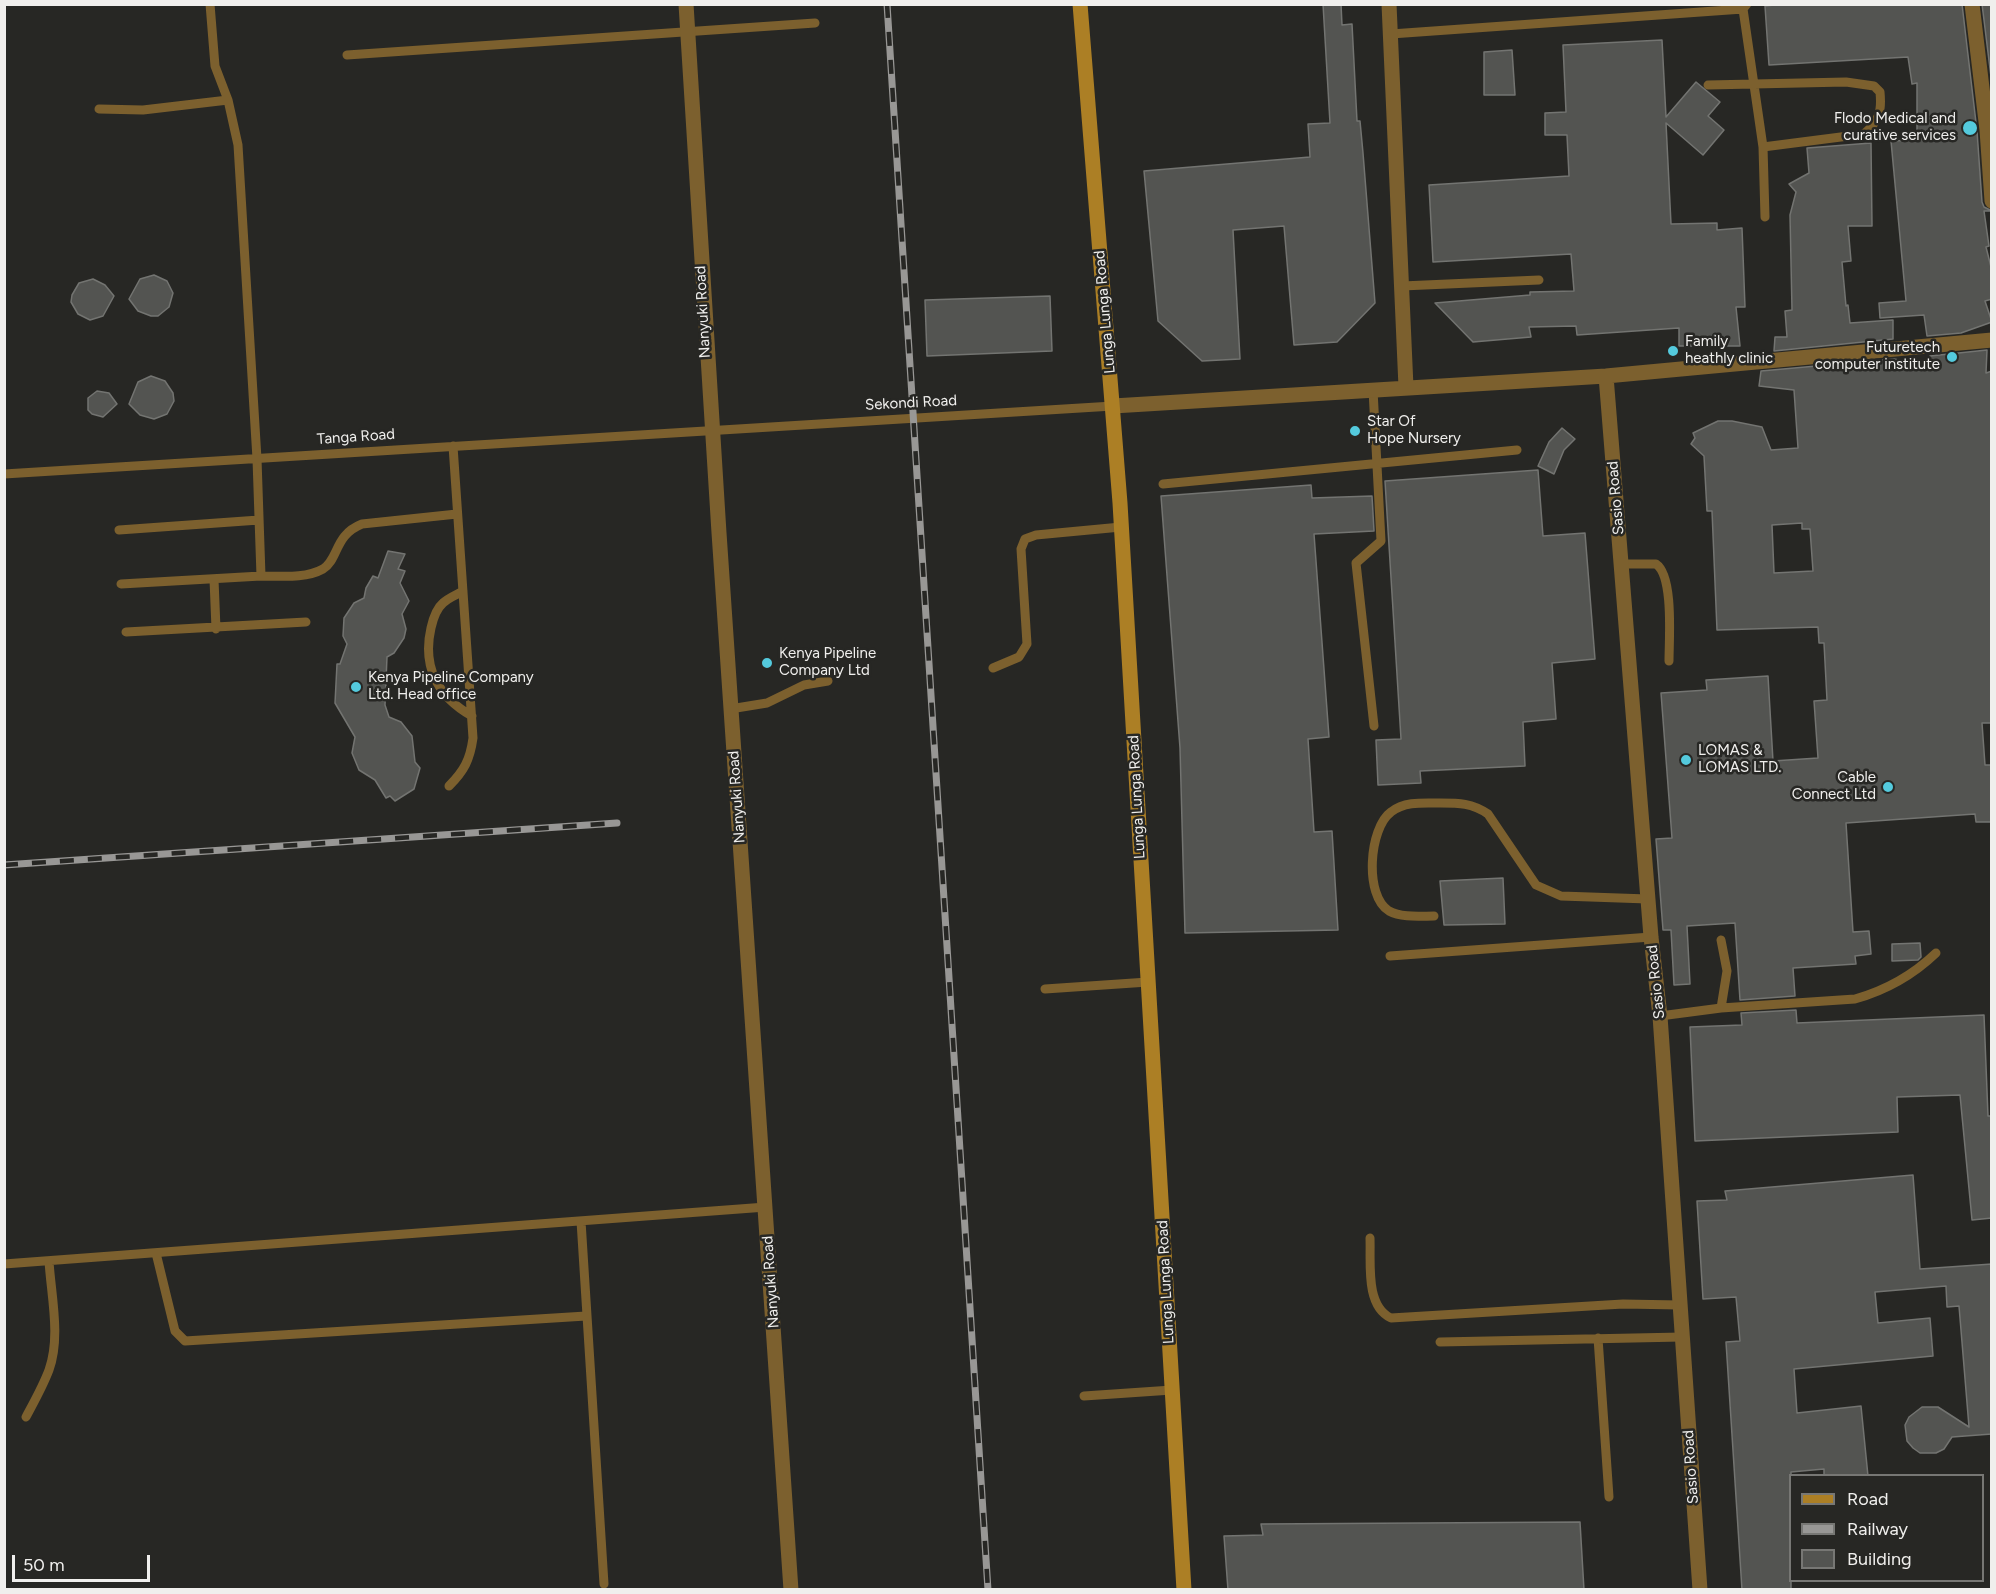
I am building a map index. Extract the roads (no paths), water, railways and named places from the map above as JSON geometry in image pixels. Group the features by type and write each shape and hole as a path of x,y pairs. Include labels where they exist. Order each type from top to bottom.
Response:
{"main road":[{"name":"Lunga Lunga Road","path":"1080,4 1121,527 1184,1590"}],"street":[{"name":"Nanyuki Road","path":"686,4 710,430 791,1590"},
{"path":"1389,4 1406,387"},
{"path":"1972,4 1987,130 1992,201"},
{"path":"1113,406 1606,376 1992,340"},
{"name":"Sasio Road","path":"1606,376 1651,937 1660,1016 1700,1590"}],"lane":[{"path":"210,4 215,66 228,100 238,145 257,459 261,576"},
{"path":"1391,34 1745,7 1763,147 1765,217"},
{"path":"347,55 815,23"},
{"path":"1708,85 1753,82 1846,82 1874,86 1880,92 1882,108 1877,122 1864,134 1763,147"},
{"path":"99,109 143,110 228,100"},
{"path":"1402,286 1539,280"},
{"path":"1373,390 1381,541 1356,563 1374,726"},
{"name":"Sekondi Road","path":"710,430 1113,406"},
{"name":"Tanga Road","path":"4,474 710,430"},
{"path":"449,786 464,770 470,758 473,738 453,446"},
{"path":"1163,483 1517,450"},
{"path":"121,584 307,575 325,568 348,529 362,524 457,514"},
{"path":"119,530 259,520"},
{"path":"993,669 1019,657 1028,644 1021,549 1025,539 1036,535 1121,527"},
{"path":"1622,564 1656,564 1664,571 1668,592 1669,661"},
{"path":"214,579 216,629"},
{"path":"463,591 444,602 436,613 429,635 428,655 435,681 446,699 472,716"},
{"path":"126,633 306,622"},
{"path":"730,709 767,704 804,685 828,681"},
{"path":"1434,916 1395,914 1383,906 1374,894 1373,863 1376,837 1382,822 1390,812 1402,806 1461,802 1477,807 1488,814 1536,885 1549,892 1561,896 1648,899"},
{"path":"1390,956 1651,937"},
{"path":"1721,940 1727,971 1721,1008"},
{"path":"1660,1016 1721,1008 1855,999 1873,994 1912,975 1936,954"},
{"path":"1045,989 1148,982"},
{"path":"4,1264 766,1207"},
{"path":"580,1221 604,1584"},
{"path":"1370,1238 1374,1302 1380,1313 1390,1318 1623,1304 1680,1305"},
{"path":"156,1253 176,1331 179,1338 185,1341 586,1316"},
{"path":"26,1417 49,1370 52,1355 54,1334 49,1261"},
{"path":"1440,1342 1682,1337"},
{"path":"1598,1338 1609,1497"},
{"path":"1084,1396 1172,1390"}],"railway":[{"path":"887,4 988,1590"},
{"path":"4,865 617,823"}],"place":[{"name":"Flodo Medical and curative services","path":"1970,128"},
{"name":"Family heathly clinic","path":"1673,351"},
{"name":"Futuretech computer institute","path":"1952,357"},
{"name":"Star Of Hope Nursery","path":"1355,431"},
{"name":"Kenya Pipeline Company Ltd","path":"767,663"},
{"name":"Kenya Pipeline Company Ltd. Head office","path":"356,687"},
{"name":"LOMAS & LOMAS LTD.","path":"1686,760"},
{"name":"Cable Connect Ltd","path":"1888,787"}]}
